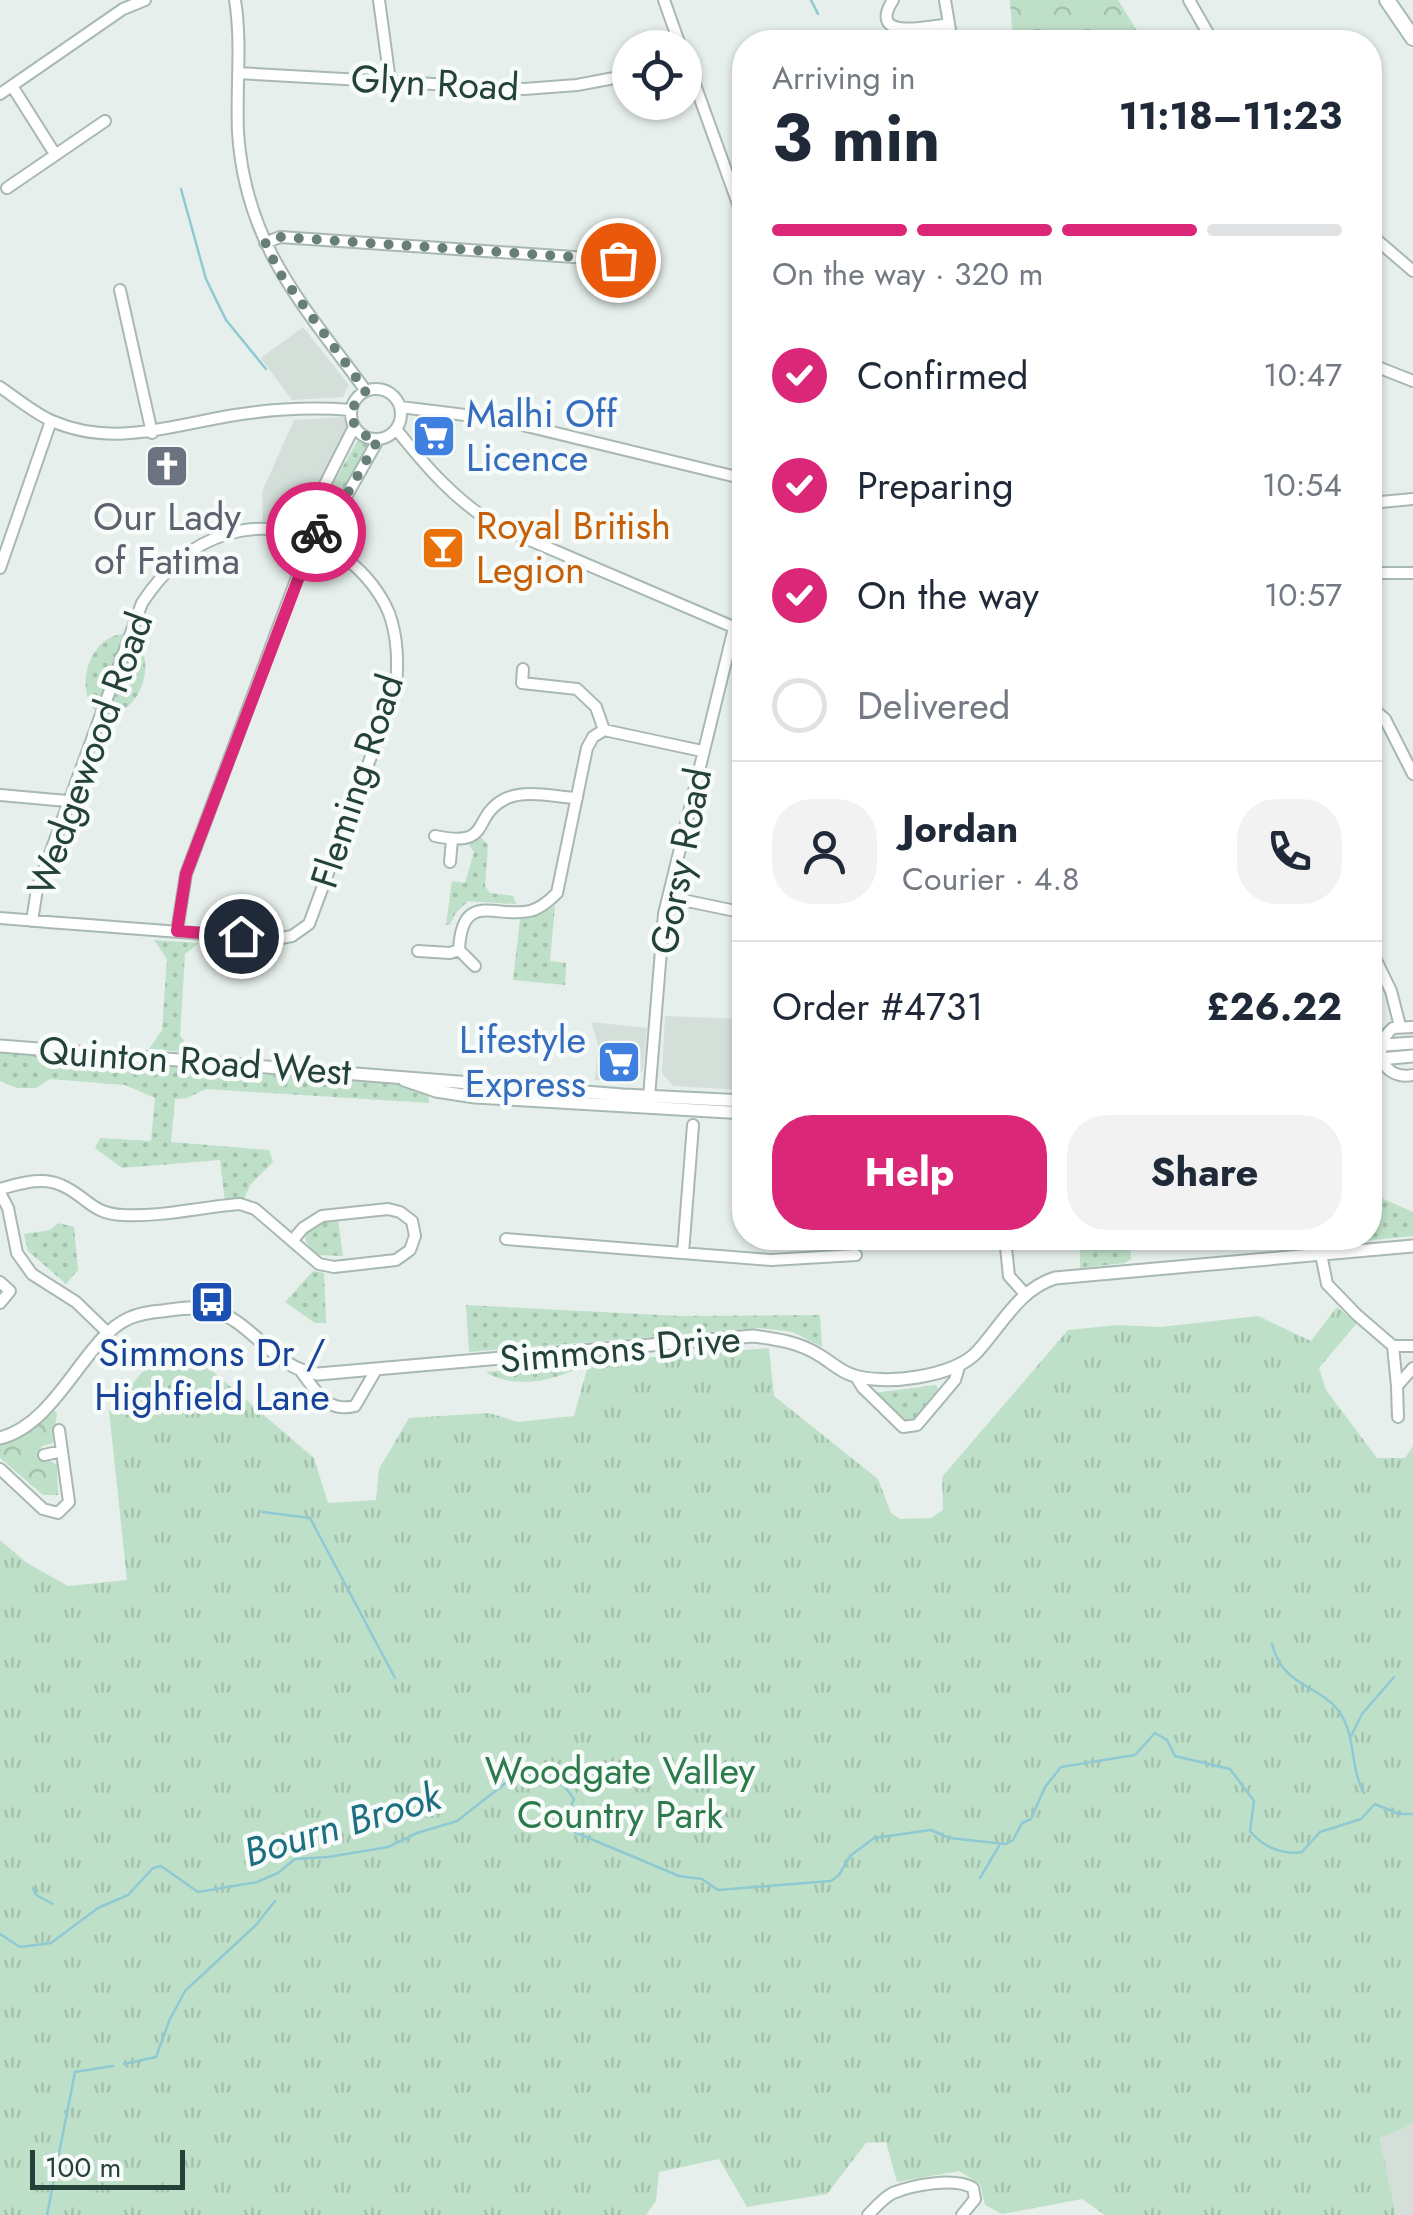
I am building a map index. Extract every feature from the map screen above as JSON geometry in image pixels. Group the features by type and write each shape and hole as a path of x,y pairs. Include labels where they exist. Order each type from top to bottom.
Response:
{"main road":[{"path":"1387,0 1413,38"}],"street":[{"path":"0,94 123,9 145,0"},
{"path":"235,0 238,133 244,176 265,242 279,272 366,391"},
{"path":"378,0 390,81"},
{"path":"664,0 675,30"},
{"path":"893,0 888,15 901,30"},
{"path":"945,0 950,30"},
{"path":"1189,0 1207,30"},
{"path":"910,30 949,24"},
{"name":"Glyn Road","path":"238,73 524,89 612,78"},
{"path":"12,86 55,154"},
{"path":"702,105 732,187"},
{"path":"6,188 105,121"},
{"path":"265,242 280,237 618,260"},
{"path":"1382,244 1413,271"},
{"path":"120,290 152,433"},
{"path":"1382,369 1413,381"},
{"path":"0,387 51,421 98,434 152,433 264,412 351,410"},
{"path":"312,535 329,526 378,440 396,429 401,416 396,399 384,390 366,391 356,398 351,410 354,427 363,436 378,440"},
{"path":"400,407 498,419 732,476"},
{"path":"0,568 51,421"},
{"path":"177,931 186,874 312,535 310,514 354,427"},
{"path":"396,429 437,480 497,526 732,627"},
{"path":"1382,502 1413,499"},
{"name":"Wedgewood Road","path":"32,921 36,889 142,603 170,566 218,536 272,529 312,535"},
{"name":"Fleming Road","path":"0,918 276,939 292,936 309,924 396,689 398,657 394,632 380,594 345,557 312,535"},
{"path":"1382,573 1412,572"},
{"name":"Gorsy Road","path":"649,1097 668,897 702,750 732,655"},
{"path":"522,668 522,682 577,689 589,698 604,730"},
{"path":"1382,716 1413,774"},
{"path":"458,950 460,930 469,917 487,908 530,912 557,894 587,748 593,737 604,730 702,750"},
{"path":"0,794 68,801"},
{"path":"435,836 471,838 492,808 520,794 578,798"},
{"path":"450,862 452,839"},
{"path":"668,897 732,911"},
{"path":"418,952 458,950"},
{"path":"458,950 475,966"},
{"path":"1382,973 1400,1026"},
{"path":"1382,1041 1400,1026 1413,1027"},
{"path":"1382,1050 1413,1043"},
{"name":"Quinton Road West","path":"0,1046 732,1101"},
{"path":"1382,1053 1413,1056"},
{"path":"1382,1060 1394,1074 1413,1075"},
{"name":"Quinton Road West","path":"390,1076 436,1091 475,1097 732,1113"},
{"path":"649,1097 648,1103 659,1104 662,1109"},
{"path":"693,1099 714,1105 713,1112 693,1125"},
{"path":"678,1110 693,1125 683,1253"},
{"path":"108,1332 76,1302 32,1274 17,1254 8,1208 0,1191 28,1182 47,1182 62,1185 96,1212 121,1215 240,1204 255,1209 319,1264 334,1267 396,1260 410,1250 416,1236 412,1221 400,1212 388,1210 322,1216 293,1240"},
{"path":"506,1239 771,1260 856,1255"},
{"name":"Simmons Drive","path":"1382,1249 1413,1246"},
{"path":"1006,1250 1009,1276 1026,1295"},
{"name":"Simmons Drive","path":"302,1372 376,1370 752,1336 804,1346 856,1376 879,1379 935,1374 959,1367 1034,1287 1055,1278 1367,1250"},
{"path":"1321,1254 1327,1284 1393,1346 1398,1417"},
{"path":"0,1282 10,1291 0,1303"},
{"path":"0,1438 25,1428 108,1332 141,1312 208,1308 236,1321 302,1372 326,1404 341,1410 355,1406 376,1370"},
{"path":"1393,1346 1413,1346"},
{"name":"Simmons Drive","path":"856,1376 903,1427 917,1425 955,1380 959,1367"},
{"path":"1397,1386 1413,1368"},
{"path":"0,1469 44,1509 58,1513 69,1502 59,1430"},
{"path":"44,1455 62,1451"},
{"path":"868,2215 896,2192 952,2182 973,2188 975,2199 962,2215"}],"shaded area":[{"path":"303,327 349,385 343,397 292,400 261,358"},
{"path":"343,417 349,427 303,513 289,523 263,522 262,492 294,420"},
{"path":"665,1016 732,1019 732,1090 673,1086 662,1073"},
{"path":"591,1022 647,1028 643,1070 629,1083 595,1080 598,1044"},
{"path":"1413,2124 1413,2215 1396,2215 1380,2137"}],"green space":[{"path":"1010,0 1118,0 1137,30 1012,30"},
{"path":"358,440 371,446 324,525 318,528 314,517"},
{"path":"123,634 125,639 96,712 86,690 89,665 101,644"},
{"path":"134,636 145,658 143,683 130,704 109,714"},
{"path":"481,837 488,845 485,886 490,893 513,896 516,904 468,901 446,925 452,881 465,883 474,852 469,845"},
{"path":"555,906 550,961 566,963 565,985 513,980 520,919"},
{"path":"154,940 199,943 185,954 180,1036 184,1040 183,1052 149,1049 162,1030 167,959"},
{"path":"0,1052 372,1080 412,1085 428,1093 429,1103 206,1089 175,1099 171,1142 269,1150 273,1162 250,1185 243,1201 225,1202 220,1160 122,1168 95,1148 100,1138 151,1141 155,1098 125,1085 50,1079 36,1088 17,1088 0,1081"},
{"path":"1382,1198 1413,1212 1413,1236 1382,1239"},
{"path":"326,1220 338,1220 343,1256 317,1255 307,1243 308,1230"},
{"path":"58,1223 74,1227 78,1270 66,1284 28,1251 24,1234 50,1230"},
{"path":"1080,1250 1131,1250 1131,1259 1125,1263 1080,1268"},
{"path":"313,1271 324,1273 326,1323 315,1323 285,1302"},
{"path":"466,1305 680,1316 820,1315 822,1347 793,1332 760,1328 469,1352"},
{"name":"Woodgate Valley Country Park","path":"1337,1307 1357,1323 1319,1368 1326,1390 1377,1458 1405,1458 1413,1446 1413,2124 1380,2138 1396,2215 1105,2215 1082,2199 1002,2214 985,2205 980,2184 959,2171 897,2182 886,2142 866,2143 827,2194 747,2207 719,2159 659,2172 656,2201 646,2215 0,2215 0,1540 27,1563 68,1586 127,1580 109,1411 145,1369 203,1363 314,1458 328,1503 376,1500 379,1469 409,1418 489,1413 518,1422 574,1416 589,1362 769,1348 774,1396 878,1479 891,1513 900,1519 931,1518 943,1510 942,1477 1068,1330 1118,1325 1160,1327 1258,1316 1311,1341"},
{"path":"589,1362 538,1381 511,1381 486,1372"},
{"path":"936,1385 938,1389 912,1421 905,1421 873,1393"},
{"path":"51,1405 57,1414 53,1443 42,1446 39,1453 57,1465 58,1495 43,1495 0,1458 0,1445 31,1430"}],"waterway":[{"path":"811,0 818,14"},
{"path":"181,189 206,279 226,320 266,369"},
{"path":"263,1512 310,1518 395,1678"},
{"path":"1272,1644 1284,1669 1338,1710 1351,1740 1364,1793"},
{"path":"1351,1736 1362,1714 1394,1677"},
{"name":"Bourn Brook","path":"0,1934 20,1947 51,1943 98,1908 128,1895 153,1868 161,1866 198,1892 257,1882 278,1873 295,1859 388,1847 457,1821 508,1781 525,1775 553,1778 565,1787 574,1799 568,1814 572,1831 679,1876 702,1879 718,1890 831,1881 850,1856 874,1838 931,1830 949,1838 1006,1844 1013,1840 1022,1823 1031,1819 1045,1787 1061,1767 1135,1755 1155,1733 1167,1740 1175,1756 1230,1769 1254,1801 1250,1831 1273,1849 1302,1852 1320,1832 1361,1819 1375,1804 1399,1814 1413,1814"},
{"path":"980,1878 999,1846"},
{"path":"33,1888 36,1895 53,1904"},
{"path":"124,2064 156,2057 185,1991 256,1925 275,1901"},
{"path":"47,2215 75,2072 113,2066"}],"way so far":[{"path":"316,532 329,526 378,440 354,427 351,410 366,391 279,272 265,242 280,237 618,260"}],"place":[{"name":"Malhi Off Licence","path":"434,436"},
{"name":"Our Lady of Fatima","path":"167,466"},
{"name":"Royal British Legion","path":"443,548"},
{"name":"Lifestyle Express","path":"619,1062"},
{"name":"Simmons Dr / Highfield Lane","path":"212,1302"}],"route":[{"path":"241,936 177,931 186,874 316,532"}]}
